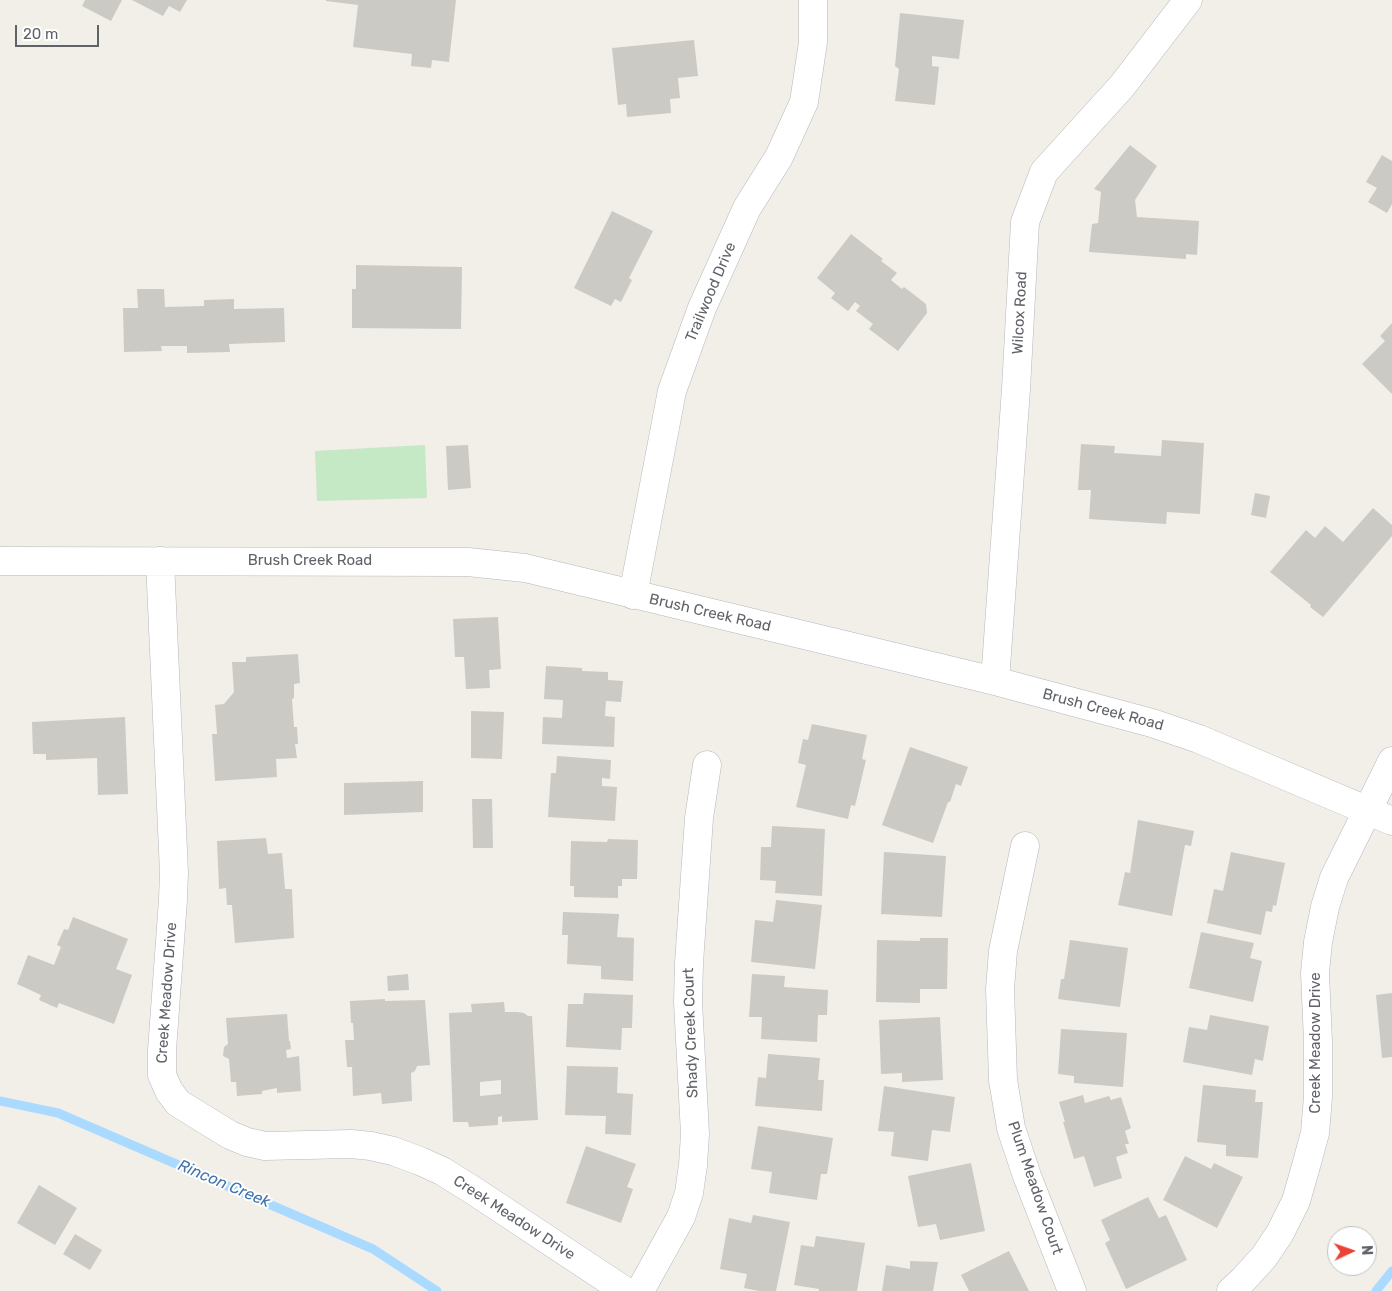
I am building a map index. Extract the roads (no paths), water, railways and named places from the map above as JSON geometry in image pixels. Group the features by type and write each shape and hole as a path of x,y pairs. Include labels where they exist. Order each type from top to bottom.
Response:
{"street":[{"name":"Trailwood Drive","path":"633,595 672,391 702,308 747,208 778,157 804,102 814,42 813,0"},
{"name":"Wilcox Road","path":"995,681 1015,399 1025,222 1044,172 1122,86 1188,0"},
{"name":"Brush Creek Road","path":"0,561 468,562 525,568 995,681 1152,722 1199,739 1392,821"},
{"name":"Creek Meadow Drive","path":"160,561 174,873 162,1050 162,1075 169,1091 178,1103 230,1135 247,1142 265,1146 351,1144 371,1146 394,1151 420,1160 471,1189 625,1291"},
{"name":"Creek Meadow Drive","path":"1231,1291 1264,1257 1280,1233 1296,1201 1315,1133 1318,1097 1318,1042 1315,973 1318,942 1325,908 1334,878 1392,761"},
{"name":"Shady Creek Court","path":"640,1291 681,1217 693,1165 695,1134 689,1012 689,964 695,854 707,764"},
{"name":"Plum Meadow Court","path":"1025,846 1003,951 1000,989 1003,1080 1014,1136 1027,1176 1072,1291"}],"waterway":[{"name":"Rincon Creek","path":"0,1101 58,1113 373,1249 437,1291"},
{"name":"Rincon Creek","path":"1376,1291 1392,1271"}]}
